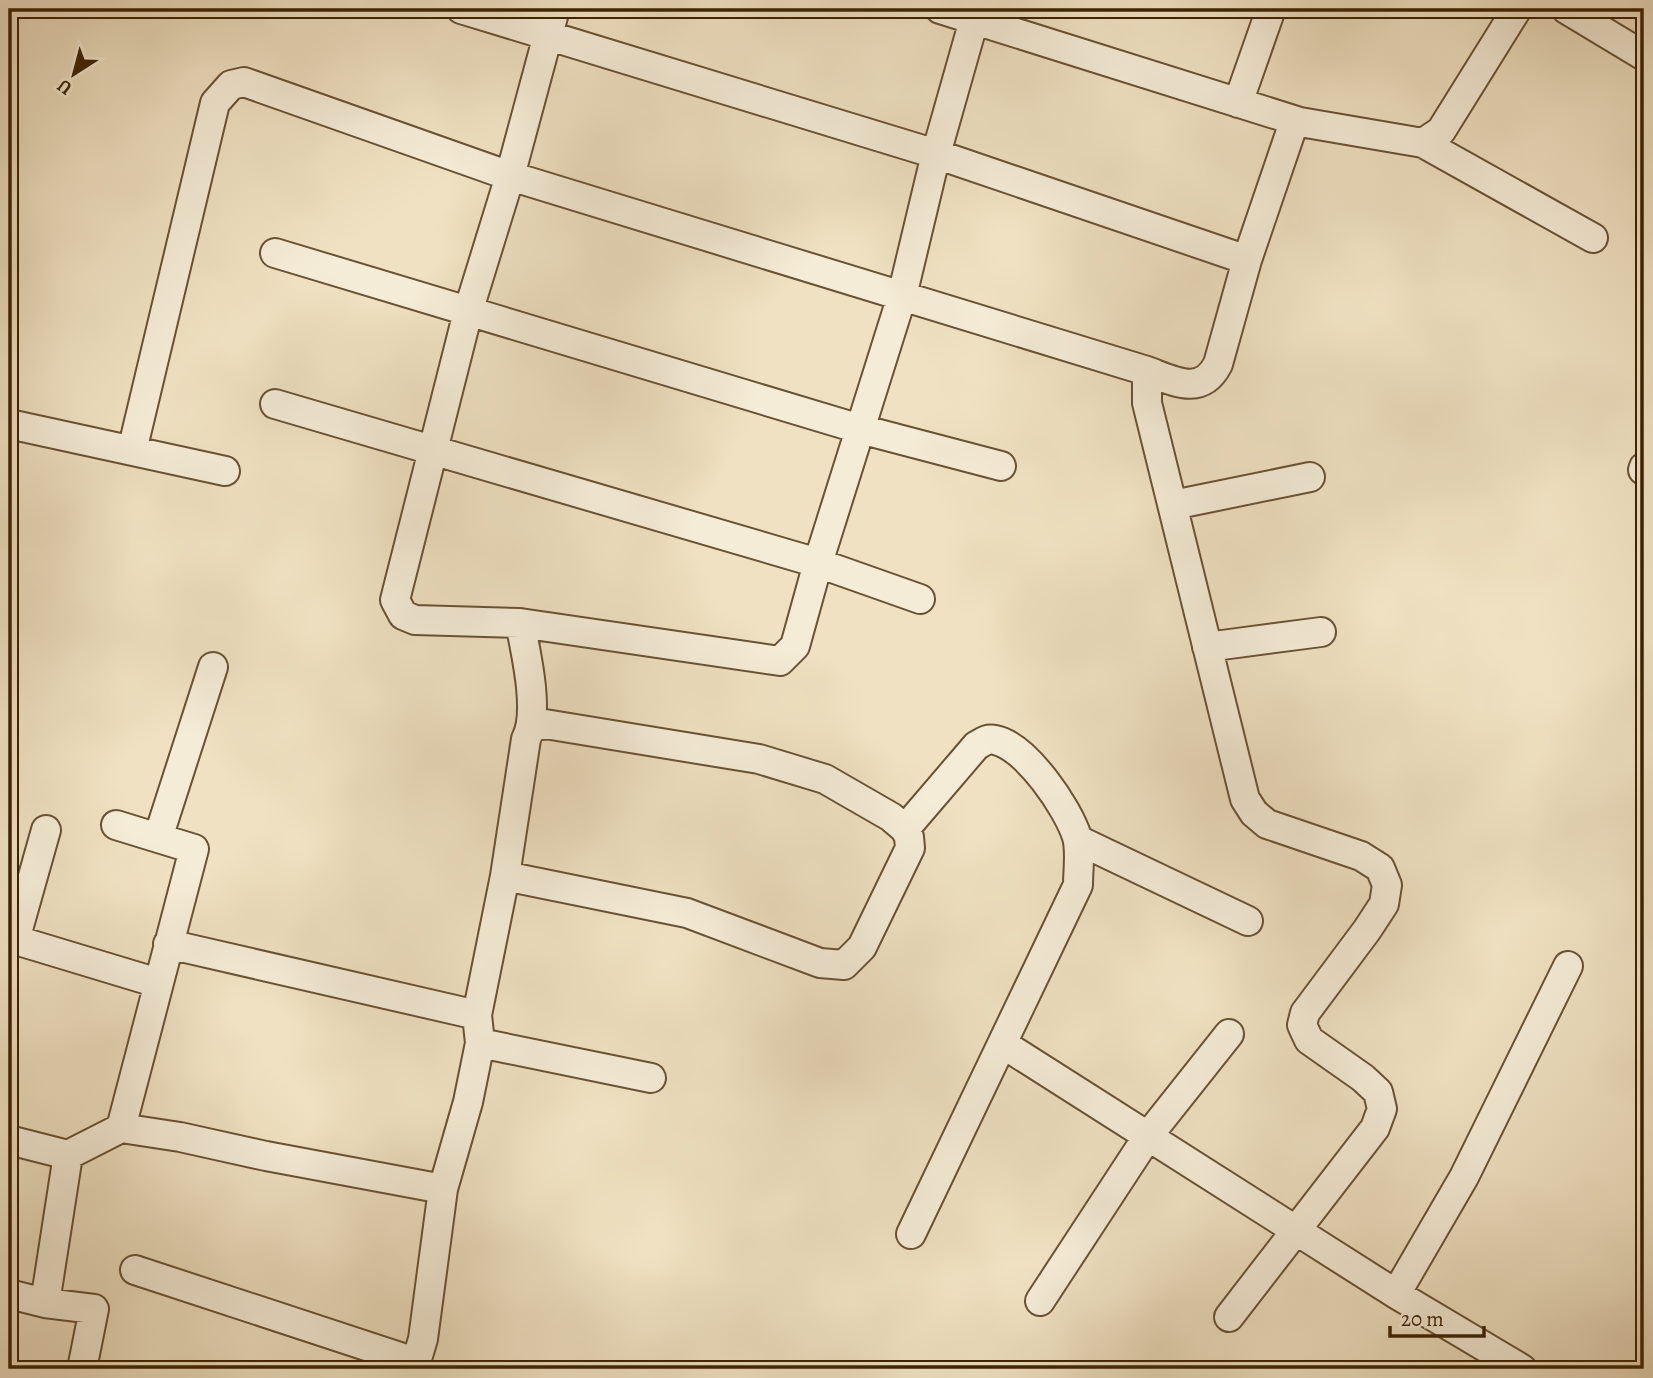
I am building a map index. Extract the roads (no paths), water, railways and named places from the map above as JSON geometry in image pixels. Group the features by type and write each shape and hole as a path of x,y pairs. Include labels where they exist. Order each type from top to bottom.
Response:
{"street":[{"path":"461,9 936,154 1247,261"},
{"path":"555,9 510,176 468,312 395,600 403,615 415,620 520,623 780,661 795,646 818,563 902,296 936,154 974,20"},
{"path":"940,9 1300,122 1423,143 1593,238"},
{"path":"1238,103 1272,9"},
{"path":"1423,143 1441,131 1517,9"},
{"path":"1566,9 1644,56"},
{"path":"132,451 215,103 231,85 244,82 510,176 1173,381 1194,384 1204,382 1212,375 1217,364 1247,261 1289,136 1292,128 1300,122"},
{"path":"275,253 860,429 1002,466"},
{"path":"1147,371 1147,403 1245,799 1254,813 1266,824 1361,856 1380,868 1387,885 1384,904 1305,1013 1302,1025 1308,1040 1363,1078 1378,1092 1382,1109 1375,1128 1230,1317"},
{"path":"275,404 818,563 920,599"},
{"path":"9,424 225,471"},
{"path":"1173,505 1310,477"},
{"path":"135,1270 414,1366 423,1339 443,1189 468,1102 526,739 533,727 529,666 520,623"},
{"path":"1207,647 1321,632"},
{"path":"158,838 213,667"},
{"path":"505,876 687,913 820,963 844,965 862,947 910,848 905,829 891,817 825,779 759,759 545,724 533,727"},
{"path":"905,829 976,746 986,739 998,740 1019,753 1051,788 1069,815 1078,840 1077,885 911,1234"},
{"path":"116,825 194,849 121,1128"},
{"path":"46,830 12,939 158,983"},
{"path":"1078,840 1248,921"},
{"path":"168,944 651,1078"},
{"path":"1396,1294 1464,1177 1568,966"},
{"path":"1040,1301 1148,1136 1228,1034"},
{"path":"1003,1044 1396,1294 1522,1369"},
{"path":"9,1140 68,1155 121,1128 443,1189"},
{"path":"45,1303 68,1155"},
{"path":"9,1294 45,1303 94,1309 82,1369"}]}
